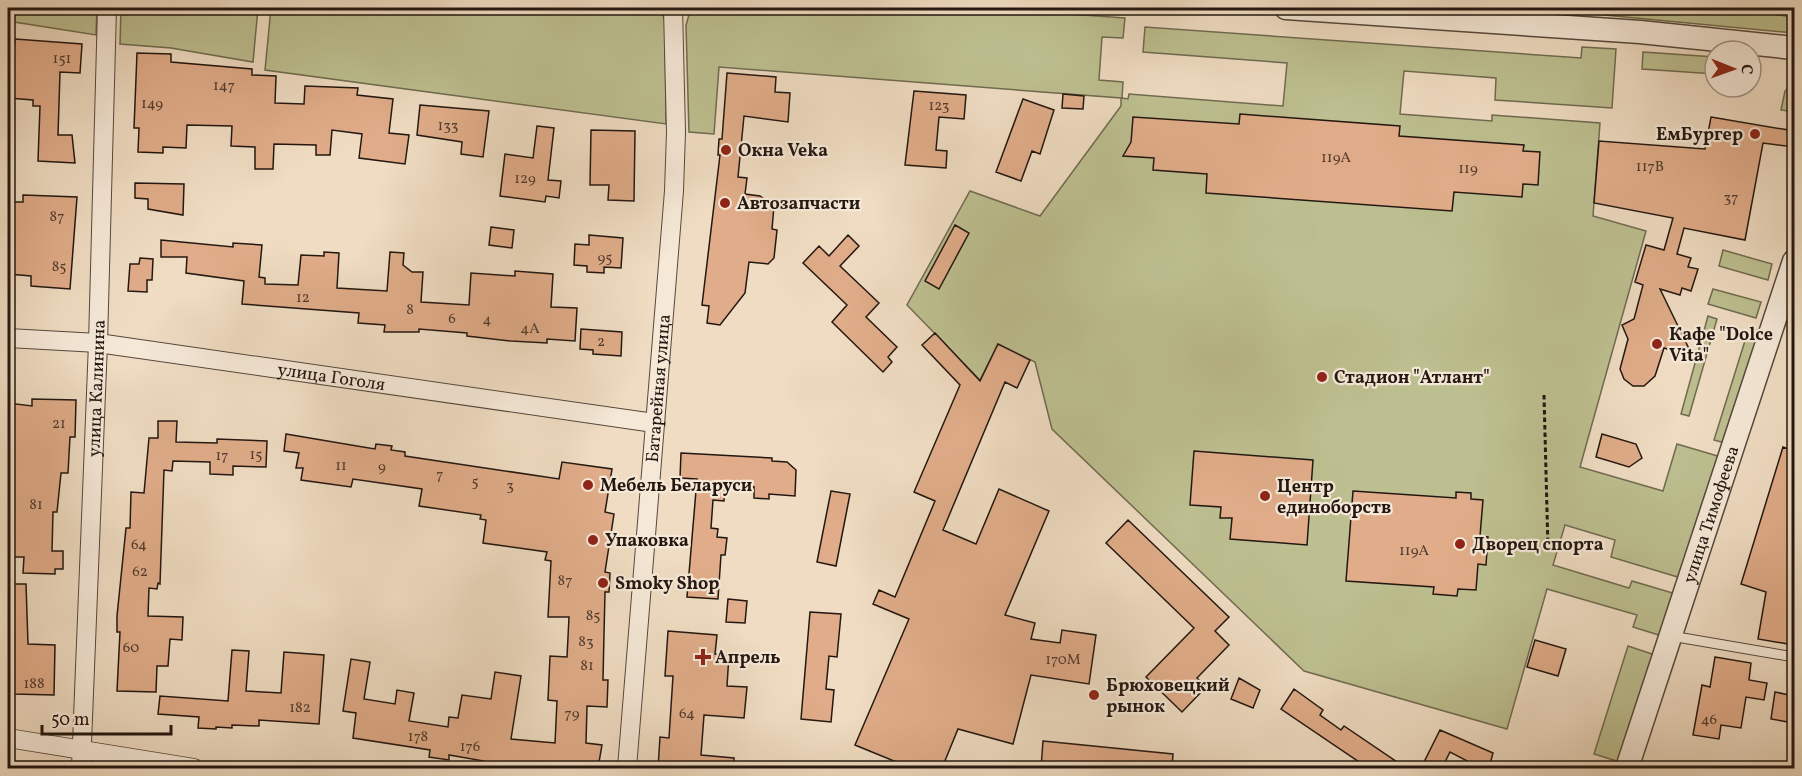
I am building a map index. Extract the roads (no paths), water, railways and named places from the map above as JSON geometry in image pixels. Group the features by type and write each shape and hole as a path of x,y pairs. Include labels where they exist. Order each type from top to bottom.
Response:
{"street":[{"name":"улица Калинина","path":"81,768 98,343 107,8"},
{"name":"Батарейная улица","path":"627,768 676,160 673,8"},
{"path":"1286,8 1640,32 1794,48"},
{"name":"улица Тимофеева","path":"1627,768 1794,261"},
{"name":"улица Гоголя","path":"8,338 98,343 654,423"},
{"path":"8,738 194,768"}],"lane":[{"path":"1671,636 1794,657"}],"place":[{"name":"ЕмБургер","path":"1755,134"},
{"name":"Окна Veka","path":"726,150"},
{"name":"Автозапчасти","path":"725,203"},
{"name":"Кафе \"Dolce Vita\"","path":"1657,344"},
{"name":"Стадион \"Атлант\"","path":"1322,377"},
{"name":"Мебель Беларуси","path":"588,485"},
{"name":"Центр единоборств","path":"1265,496"},
{"name":"Упаковка","path":"593,540"},
{"name":"Дворец спорта","path":"1460,544"},
{"name":"Smoky Shop","path":"603,583"},
{"name":"Апрель","path":"703,657"},
{"name":"Брюховецкий рынок","path":"1094,695"}]}
